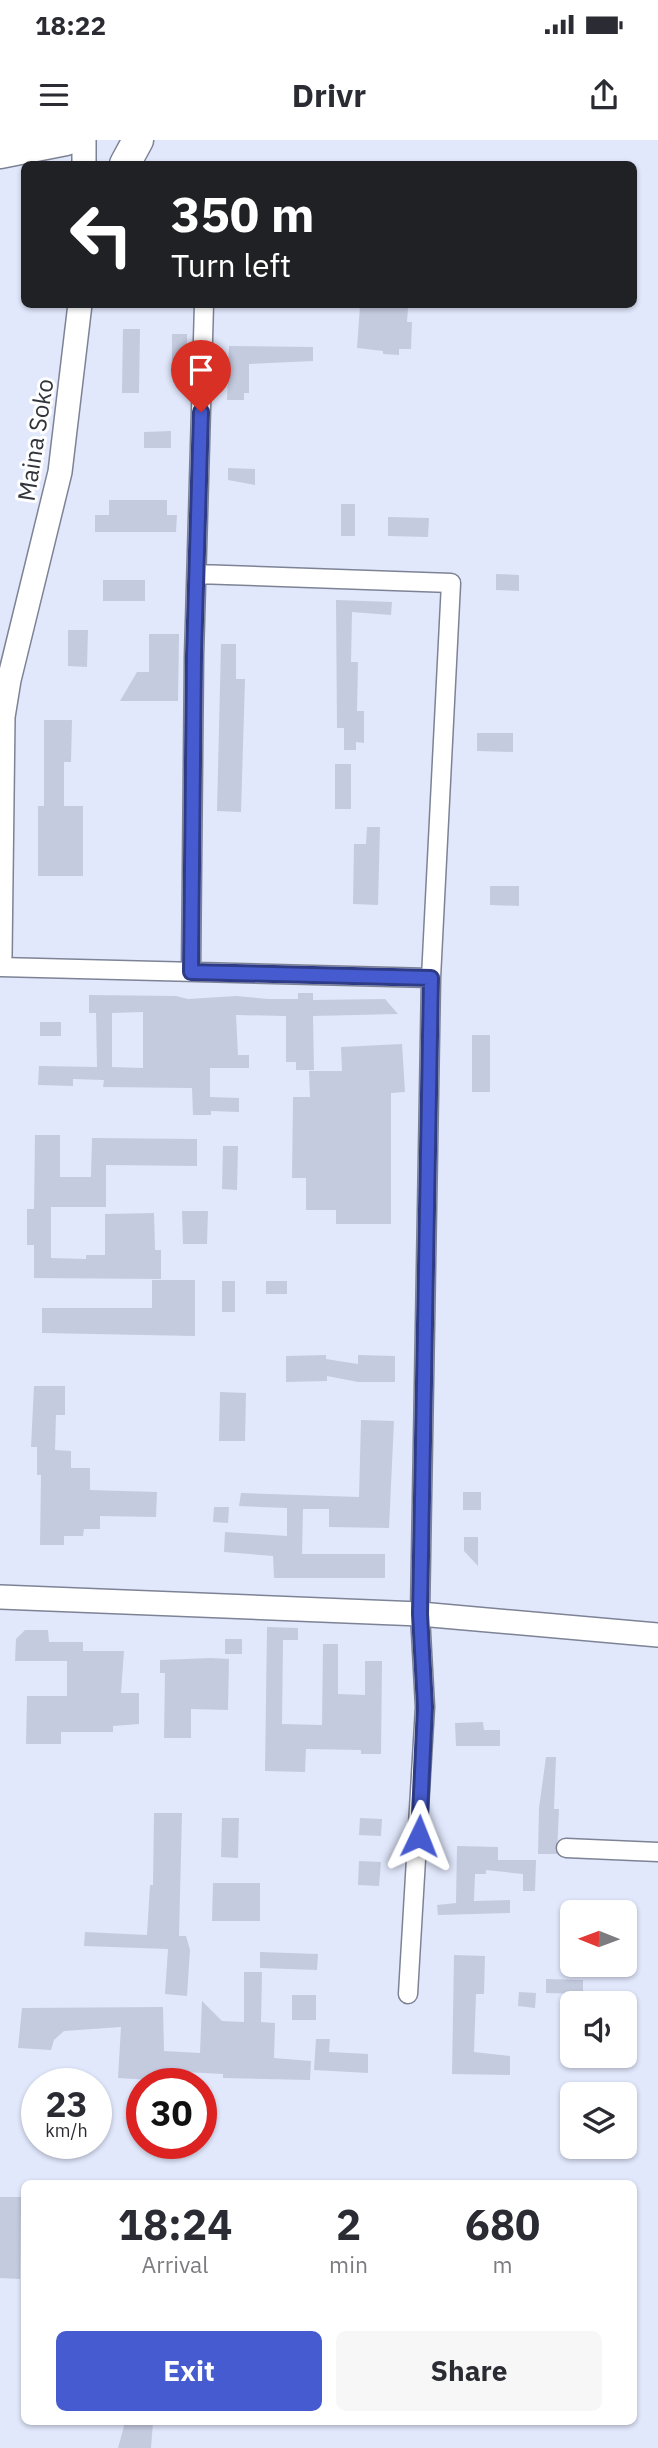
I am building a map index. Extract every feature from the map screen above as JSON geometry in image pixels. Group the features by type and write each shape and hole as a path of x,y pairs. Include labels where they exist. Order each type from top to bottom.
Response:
{"main road":[{"path":"0,155 66,140"},
{"path":"127,161 138,140"},
{"path":"0,155 21,166"}],"street":[{"path":"84,140 84,161"},
{"name":"Maina Soko","path":"0,957 4,717 9,680 60,472 80,308"},
{"path":"191,972 204,308"},
{"path":"197,574 451,583 431,978 420,1614 425,1707 408,1994"},
{"path":"0,968 431,978"},
{"path":"0,1597 420,1614 658,1635"},
{"path":"566,1848 658,1852"}],"building":[{"path":"360,308 408,308 407,322 412,322 411,349 399,349 399,355 357,348"},
{"path":"123,329 140,329 139,393 122,393"},
{"path":"172,334 187,334 187,373 172,373"},
{"path":"229,346 313,347 313,361 249,364 249,393 244,393 244,400 227,400"},
{"path":"171,431 171,448 144,448 144,432"},
{"path":"228,468 255,469 255,485 228,480"},
{"path":"109,500 167,500 167,515 177,515 176,532 95,532 95,515 109,515"},
{"path":"341,504 355,504 355,536 341,536"},
{"path":"388,517 429,518 428,537 388,536"},
{"path":"496,574 519,575 519,591 496,590"},
{"path":"103,580 145,580 145,601 103,601"},
{"path":"336,600 392,602 391,615 352,612 351,662 358,662 357,711 364,711 364,743 356,742 356,750 344,750 344,728 337,728"},
{"path":"68,630 88,630 87,667 68,666"},
{"path":"149,634 179,634 178,701 120,701 137,672 149,672"},
{"path":"221,644 236,644 236,679 245,679 241,812 217,811"},
{"path":"44,720 72,720 71,762 64,762 64,806 83,806 83,876 38,876 38,806 44,806"},
{"path":"477,733 513,733 513,752 477,751"},
{"path":"335,764 351,764 351,809 335,809"},
{"path":"367,827 380,827 378,905 353,904 354,844 366,844"},
{"path":"490,886 519,886 519,906 490,905"},
{"path":"298,993 313,993 313,1000 385,999 398,1014 313,1016 314,1070 296,1070 296,1062 286,1062 286,1016 236,1015 238,1055 249,1055 249,1068 210,1068 210,1097 239,1098 239,1112 211,1111 211,1115 193,1115 192,1088 103,1087 104,1080 73,1079 73,1086 38,1085 39,1066 97,1067 96,1013 89,1013 89,995 176,996 188,999 236,996 298,999","holes":["143,1012 143,1068 112,1067 112,1013"]},
{"path":"40,1022 61,1022 61,1036 40,1036"},
{"path":"472,1035 490,1035 490,1092 472,1092"},
{"path":"402,1044 405,1092 391,1093 391,1224 336,1224 336,1210 306,1210 306,1178 292,1178 293,1097 310,1097 309,1071 342,1071 341,1047"},
{"path":"35,1135 60,1135 60,1177 91,1177 92,1138 197,1139 197,1166 106,1165 106,1207 51,1207 51,1258 86,1259 86,1255 105,1255 105,1214 154,1213 155,1250 161,1250 161,1279 34,1278 34,1245 27,1245 27,1209 34,1209"},
{"path":"223,1146 238,1146 237,1190 222,1189"},
{"path":"182,1211 208,1211 207,1244 183,1244"},
{"path":"152,1280 195,1280 195,1336 42,1333 42,1308 152,1308"},
{"path":"222,1281 235,1281 235,1312 222,1312"},
{"path":"266,1281 287,1281 287,1294 266,1294"},
{"path":"326,1355 326,1359 358,1364 358,1355 395,1356 395,1382 358,1382 327,1376 327,1381 286,1382 286,1356"},
{"path":"34,1386 65,1386 65,1415 56,1415 55,1450 71,1451 71,1468 90,1468 90,1490 157,1492 156,1517 100,1516 100,1529 84,1529 83,1536 64,1536 64,1545 40,1545 41,1475 37,1475 37,1447 31,1447"},
{"path":"220,1392 246,1393 245,1441 219,1441"},
{"path":"361,1420 394,1421 389,1528 329,1527 329,1509 303,1509 302,1554 385,1554 385,1578 274,1578 273,1556 224,1552 225,1532 287,1536 287,1508 239,1506 241,1493 359,1497"},
{"path":"463,1492 481,1492 481,1510 463,1510"},
{"path":"214,1507 229,1507 228,1523 213,1522"},
{"path":"464,1537 478,1537 478,1566 464,1551"},
{"path":"267,1627 298,1628 298,1640 283,1640 282,1724 322,1725 323,1644 338,1644 338,1694 365,1695 365,1661 382,1661 381,1754 361,1754 361,1750 306,1749 305,1772 265,1771"},
{"path":"25,1630 48,1630 49,1642 83,1642 83,1651 124,1651 121,1693 139,1693 139,1724 113,1726 113,1732 61,1732 61,1744 26,1744 27,1696 67,1696 67,1661 15,1661 16,1639"},
{"path":"225,1639 242,1639 242,1654 225,1654"},
{"path":"229,1659 228,1710 191,1709 191,1738 164,1738 165,1673 160,1673 160,1660"},
{"path":"483,1722 484,1730 500,1730 500,1746 456,1746 455,1723"},
{"path":"546,1757 556,1757 554,1809 559,1809 557,1854 538,1854 539,1808"},
{"path":"154,1813 182,1813 179,1936 186,1936 190,1950 187,1996 165,1994 168,1949 84,1946 85,1932 147,1935 150,1885 153,1885"},
{"path":"222,1818 239,1818 238,1858 221,1857"},
{"path":"360,1818 382,1819 381,1836 359,1835"},
{"path":"457,1846 498,1847 498,1860 536,1860 535,1891 523,1891 523,1874 486,1870 486,1874 475,1874 474,1901 510,1900 510,1913 438,1915 437,1905 456,1903"},
{"path":"359,1861 381,1862 379,1886 358,1885"},
{"path":"213,1883 260,1883 260,1921 212,1921"},
{"path":"260,1952 318,1954 317,1970 260,1968"},
{"path":"454,1955 485,1956 484,1994 476,1994 474,2052 510,2056 510,2075 452,2074"},
{"path":"244,1972 262,1972 261,2022 275,2023 274,2058 311,2061 310,2080 223,2078 223,2074 217,2074 217,2068 126,2068 126,2078 118,2078 121,2027 64,2031 54,2040 51,2050 18,2048 22,2008 163,2007 164,2051 200,2053 202,2001 222,2021 244,2022"},
{"path":"546,1979 583,1980 583,1991 546,1993"},
{"path":"519,1992 536,1993 535,2008 518,2006"},
{"path":"292,1995 316,1995 316,2020 292,2020"},
{"path":"316,2039 330,2039 329,2052 368,2054 368,2073 314,2070"},
{"path":"0,2197 21,2197 20,2279 0,2278"},
{"path":"124,2425 153,2425 151,2448 118,2448"}],"route":[{"path":"201,412 194,656 191,972 431,978 420,1614 425,1707 419,1836"}]}
